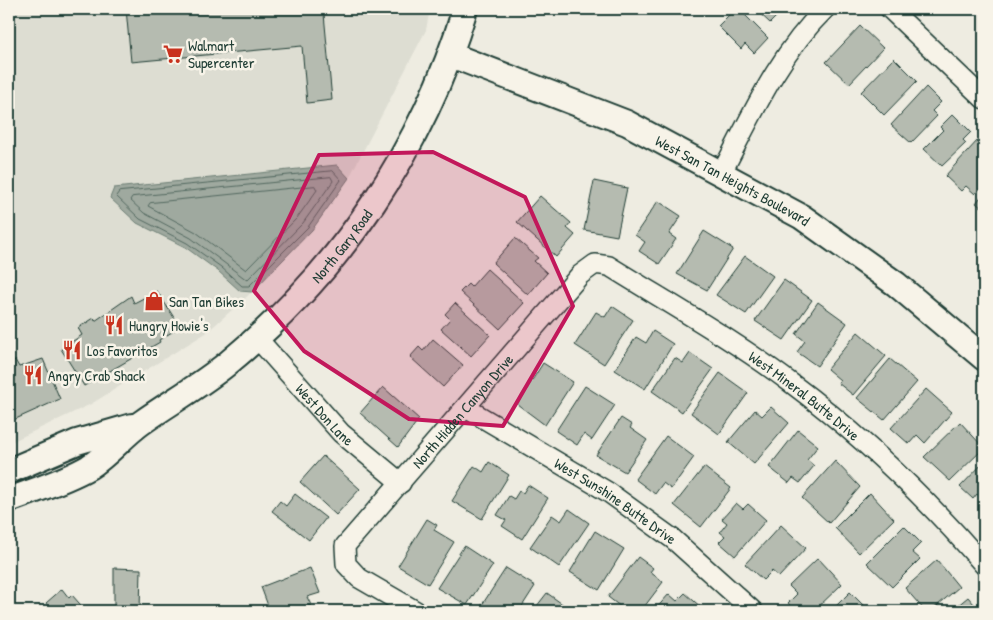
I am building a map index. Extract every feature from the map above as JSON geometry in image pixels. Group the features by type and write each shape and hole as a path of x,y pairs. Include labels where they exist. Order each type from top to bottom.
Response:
{"street":[{"name":"North Gary Road","path":"9,500 89,467 141,423 205,380 289,309 365,218 399,165 426,114 451,55 465,9"},
{"path":"721,174 778,69 810,23 825,9"},
{"path":"890,9 984,99"},
{"name":"West San Tan Heights Boulevard","path":"451,55 627,122 802,217 896,284 984,358"},
{"name":"North Hidden Canyon Drive","path":"416,611 359,578 346,564 345,546 580,275 595,264"},
{"name":"West Mineral Butte Drive","path":"595,264 610,266 711,329 790,383 857,436 984,565"},
{"name":"West Don Lane","path":"257,338 342,434 401,483"},
{"name":"West Sunshine Butte Drive","path":"466,408 608,492 673,539 753,611"},
{"name":"North Gary Road","path":"9,471 78,442 141,423"}],"highlighted area":[{"path":"433,152 525,197 573,306 503,426 409,419 304,351 254,291 319,155"}],"shaded area":[{"path":"9,9 430,9 426,30 349,178 312,230 252,292 206,333 91,404 9,443"}],"water":[{"path":"337,165 349,178 312,230 252,292 240,291 218,271 185,247 137,223 110,198 114,188"}],"building":[{"name":"Walmart Supercenter","path":"126,9 356,9 356,11 324,14 332,100 307,103 302,46 131,62"},
{"path":"735,9 739,9 768,38 754,53 745,44 741,49 718,26"},
{"path":"755,9 789,9 783,16 780,13 770,23"},
{"path":"860,26 883,48 849,84 826,62"},
{"path":"894,58 917,81 884,115 861,92"},
{"path":"926,87 941,102 932,111 937,116 911,143 891,125"},
{"path":"953,114 971,132 963,140 966,143 942,166 924,149 943,130 940,127"},
{"path":"978,140 984,146 984,184 975,194 966,186 961,191 945,176"},
{"path":"594,181 627,188 617,236 584,230"},
{"path":"984,193 984,210 976,203"},
{"path":"540,196 571,223 567,228 575,235 556,257 517,222"},
{"path":"658,201 681,216 669,234 676,239 659,264 639,251 645,242 635,235"},
{"path":"704,231 733,249 707,290 677,274"},
{"path":"515,238 538,258 534,261 547,273 528,295 493,263"},
{"path":"745,256 773,276 746,314 716,295"},
{"path":"487,269 524,303 500,329 460,292 468,284 471,287"},
{"path":"784,280 812,300 784,340 755,321"},
{"path":"157,291 180,327 159,340 160,342 84,386 61,349 82,335 78,328 94,318 95,321 131,296 134,303"},
{"path":"818,302 847,323 817,366 797,352 805,341 796,334"},
{"path":"455,303 490,335 471,356 441,329 450,319 445,314"},
{"path":"612,306 633,320 604,364 575,345 596,312 605,317"},
{"path":"653,331 673,344 645,389 615,370 636,337 646,343"},
{"path":"858,332 886,356 853,395 838,383 840,380 827,369"},
{"path":"433,339 463,365 443,387 410,357 419,347 423,351"},
{"path":"690,353 713,369 682,412 652,391 675,358 683,363"},
{"path":"43,359 60,399 9,422 9,363 15,360 19,367"},
{"path":"890,359 917,382 884,420 857,398"},
{"path":"543,363 573,382 545,425 517,404"},
{"path":"720,373 748,393 719,434 691,413"},
{"path":"585,386 615,405 592,440 584,434 577,445 556,431"},
{"path":"383,387 419,419 398,447 360,413"},
{"path":"926,389 952,412 925,443 917,435 909,444 891,428"},
{"path":"771,407 789,423 754,464 728,442 755,410 762,416"},
{"path":"621,418 632,425 630,428 647,440 625,472 596,455"},
{"path":"960,422 984,448 950,481 924,457"},
{"path":"798,430 818,446 807,460 814,466 800,483 793,478 789,483 769,467"},
{"path":"666,436 694,457 671,489 663,483 655,494 635,479"},
{"path":"323,456 360,489 336,515 300,482"},
{"path":"835,461 860,487 829,523 802,498"},
{"path":"489,462 509,475 482,519 452,501 474,466 483,472"},
{"path":"984,462 984,501 977,494 973,499 960,487"},
{"path":"704,467 731,488 701,527 674,505"},
{"path":"528,485 548,498 522,539 502,526 506,520 497,515 509,496 514,499 519,491 523,493"},
{"path":"870,493 894,519 859,553 835,528"},
{"path":"295,494 326,518 309,540 272,511 280,501 286,506"},
{"path":"736,503 743,509 748,504 766,520 735,556 719,542 725,536 720,532 727,523 722,519"},
{"path":"569,509 589,523 559,567 530,547 552,515 561,521"},
{"path":"427,519 437,525 434,530 454,542 428,584 398,566"},
{"path":"781,525 806,548 779,577 772,571 763,580 745,564"},
{"path":"904,526 921,543 912,552 920,559 892,587 867,563"},
{"path":"595,531 624,549 599,590 570,572"},
{"path":"464,546 493,565 467,605 437,588"},
{"path":"638,557 653,568 650,572 663,582 641,611 626,611 608,597"},
{"path":"818,558 842,584 814,611 795,611 788,603 797,594 789,586"},
{"path":"937,560 959,587 931,611 925,611 905,588"},
{"path":"114,568 141,569 140,611 114,611"},
{"path":"310,568 320,593 307,597 311,605 295,611 270,611 261,587"},
{"path":"506,568 535,586 519,611 478,611"},
{"path":"62,589 69,598 72,595 86,611 53,611 46,603"},
{"path":"850,592 869,611 831,611"},
{"path":"547,593 572,611 533,611"},
{"path":"685,593 703,609 701,611 654,611 669,594 677,601"},
{"path":"968,597 980,611 951,611"}],"place":[{"name":"Walmart Supercenter","path":"173,54"},
{"name":"San Tan Bikes","path":"154,301"},
{"name":"Hungry Howie's","path":"114,325"},
{"name":"Los Favoritos","path":"72,350"},
{"name":"Angry Crab Shack","path":"33,375"}]}
